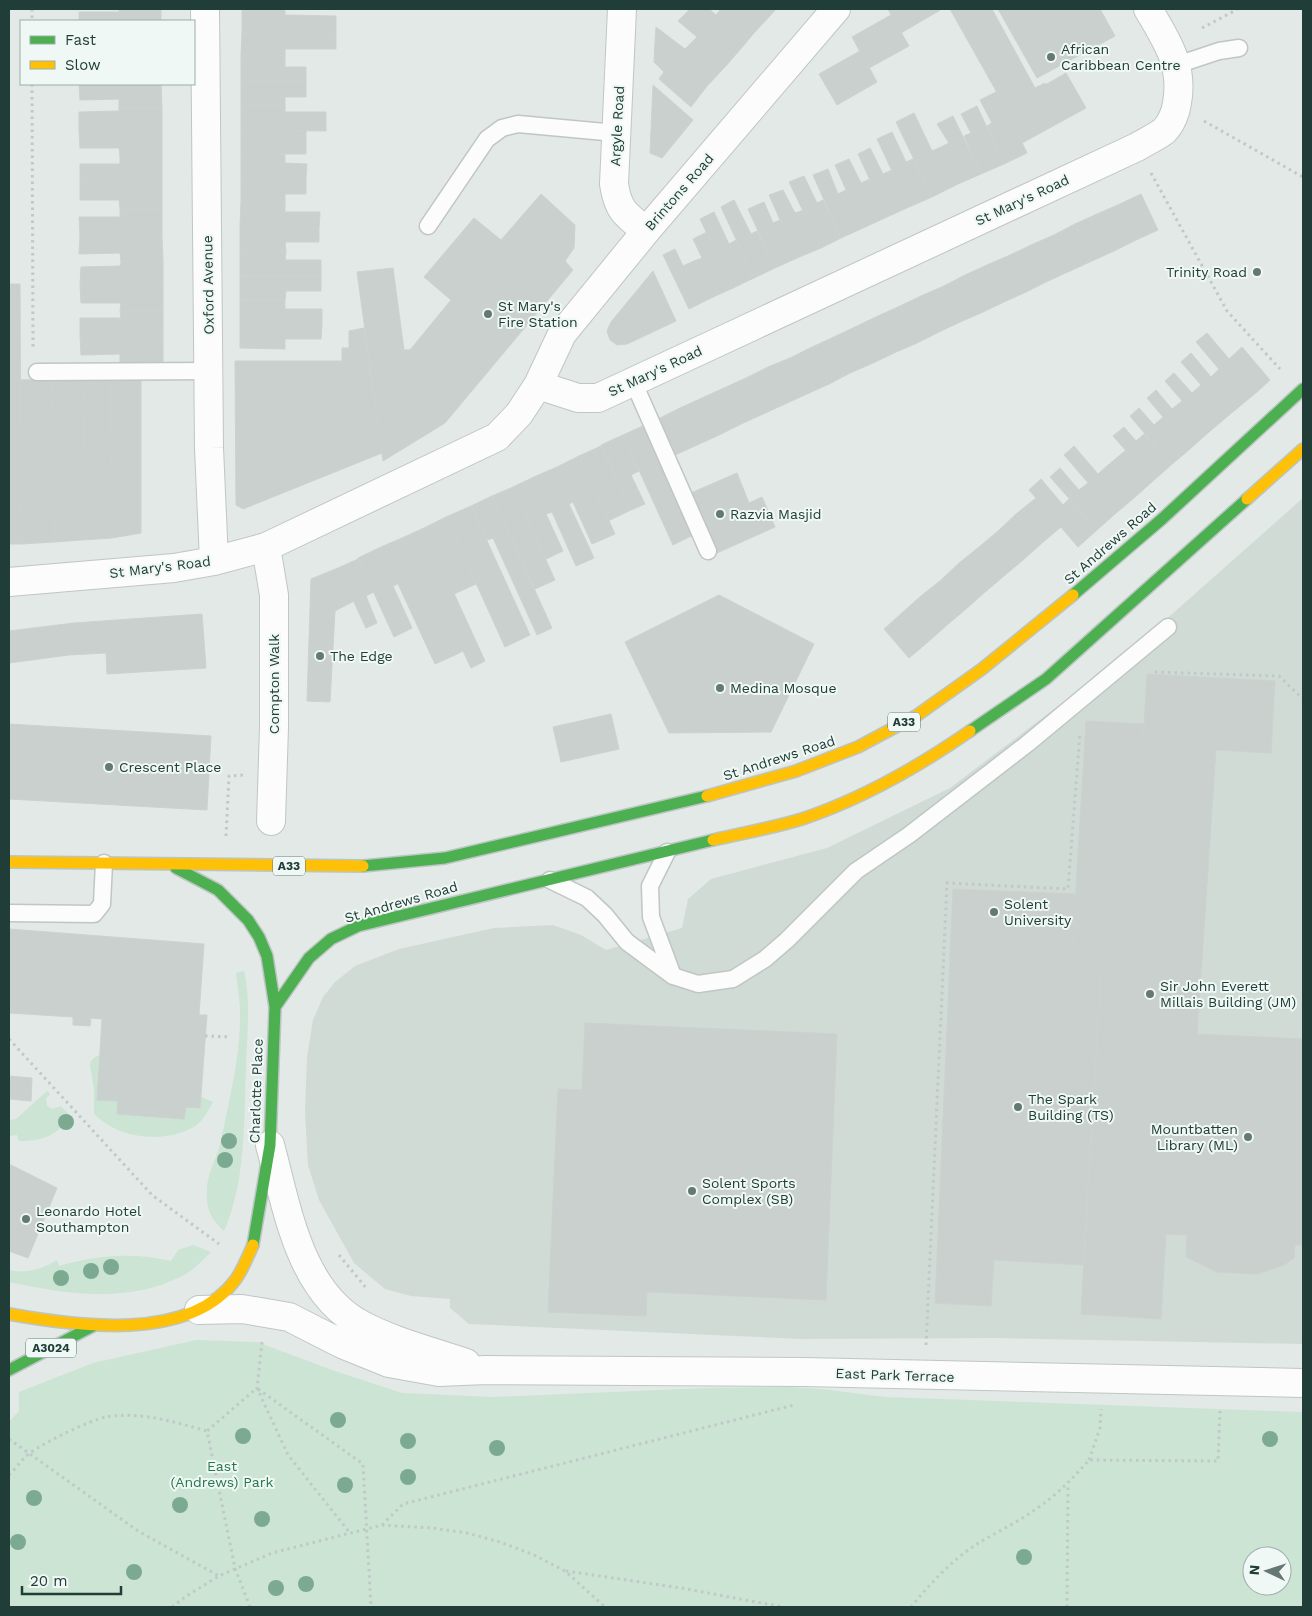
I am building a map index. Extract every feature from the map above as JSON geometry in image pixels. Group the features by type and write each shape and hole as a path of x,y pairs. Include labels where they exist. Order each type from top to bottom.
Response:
{"main road":[{"name":"St Andrews Road","path":"172,866 375,866 445,858 729,791 796,771 858,748 916,716 982,669 1162,519 1302,390"},
{"name":"St Andrews Road","path":"275,1007 309,958 330,940 358,926 801,819 871,791 941,751 1046,679 1303,449"},
{"name":"Charlotte Place","path":"9,862 172,866 218,890 248,920 258,937 266,956 275,1007 270,1144 254,1243 236,1279 218,1297 199,1310 137,1325 92,1326 9,1314"},
{"name":"A3024","path":"9,1370 92,1326"}],"street":[{"name":"Oxford Avenue","path":"205,9 209,448 214,561"},
{"name":"Argyle Road","path":"622,9 614,184 616,200 625,214 646,232"},
{"name":"Brintons Road","path":"538,385 562,334 646,232 836,9"},
{"path":"1148,9 1169,46 1177,65 1180,80 1176,110"},
{"name":"St Mary's Road","path":"9,582 174,568 214,561 266,547 497,437 519,414 538,385 578,398 598,398 1137,147 1164,130 1176,110"},
{"name":"Compton Walk","path":"266,547 274,595 274,726 271,821"},
{"name":"East Park Terrace","path":"270,1144 297,1243 318,1286 335,1304 361,1324 391,1337 486,1370"},
{"name":"East Park Terrace","path":"199,1310 242,1309 289,1317 342,1344 389,1363 439,1372 486,1370 804,1372 1303,1384"}],"lane":[{"path":"1177,65 1239,48"},
{"path":"428,226 487,138 502,128 518,124 616,133"},
{"path":"38,372 209,370"},
{"path":"634,381 708,551"},
{"path":"548,879 587,898 606,915 627,942 673,976 698,984 733,979 765,959 787,940 856,871 909,835 1027,744 1168,627"},
{"path":"667,852 650,886 651,917 673,976"},
{"path":"9,913 94,914 102,904 104,863"}],"path":[{"path":"32,85 33,356"},
{"path":"1176,110 1204,121 1303,177"},
{"path":"1137,147 1227,311 1302,390"},
{"path":"1154,672 1279,676 1303,698"},
{"path":"924,1376 947,883 1068,889 1081,729"},
{"path":"226,836 229,776"},
{"path":"205,1036 231,1037"},
{"path":"9,1039 152,1195 217,1242"},
{"path":"338,1253 370,1292"},
{"path":"262,1341 257,1388 288,1455 350,1533"},
{"path":"382,1525 403,1504 800,1403 804,1372"},
{"path":"910,1607 947,1569 973,1547 1035,1510 1068,1484 1089,1460 1100,1428 1105,1379"},
{"path":"1089,1460 1218,1460 1222,1382"},
{"path":"208,1431 257,1388"},
{"path":"257,1388 363,1464 371,1607"},
{"path":"9,1475 30,1453 66,1433 105,1417 148,1417 168,1420 208,1431"},
{"path":"208,1431 235,1568 250,1607"},
{"path":"9,1439 138,1531 219,1576"},
{"path":"1066,1607 1068,1484"},
{"path":"172,1607 219,1576 272,1553 382,1525 432,1528 468,1533 500,1542 534,1555 565,1571 605,1607"},
{"path":"565,1571 681,1588 782,1607"}],"shaded area":[{"name":"Solent University","path":"1303,498 1303,1344 996,1338 800,1339 469,1324 450,1308 450,1299 411,1296 385,1289 354,1263 319,1200 308,1165 305,1112 307,1057 313,1020 323,997 335,982 355,966 399,949 494,928 553,925 581,935 606,950 682,928 688,899 711,879 827,848 950,788 1153,631"}],"green space":[{"path":"244,971 248,1018 244,1129 236,1192 224,1231 215,1221 208,1207 207,1187 209,1175 221,1140 236,1067 240,1017 236,973"},
{"path":"100,1055 97,1100 118,1101 118,1114 184,1119 186,1107 200,1108 201,1097 213,1102 200,1122 182,1132 169,1136 155,1137 128,1134 104,1122 94,1114 94,1089 90,1066 91,1061"},
{"path":"47,1091 50,1094 46,1099 47,1106 52,1109 61,1106 70,1116 64,1114 60,1120 62,1126 53,1134 36,1140 19,1141 17,1135 9,1136 10,1120 16,1119"},
{"path":"193,1245 211,1252 186,1274 161,1285 140,1290 96,1294 74,1293 9,1282 9,1270 34,1270 57,1260 59,1266 87,1259 115,1256 143,1256 171,1261 178,1250"},
{"name":"East (Andrews) Park","path":"196,1340 257,1342 332,1370 402,1393 494,1397 705,1388 789,1387 885,1397 1303,1412 1303,1607 9,1607 9,1422 19,1411 19,1392 93,1363"}],"building":[{"path":"119,9 161,9 161,20 79,20 79,12 119,12"},
{"path":"242,9 285,9 285,15 336,16 336,33 242,32"},
{"path":"690,9 739,51 724,68 692,42 697,37 678,21"},
{"path":"690,9 709,9 716,15 721,9 725,9 754,33 739,51"},
{"path":"725,9 760,9 769,17 754,33"},
{"path":"760,9 776,9 769,17"},
{"path":"888,9 942,9 901,33"},
{"path":"950,9 992,9 1035,88 1045,83 1045,85 1066,73 1086,108 1022,143 1004,105"},
{"name":"African Caribbean Centre","path":"998,9 1100,9 1115,36 1037,78"},
{"path":"891,15 909,46 869,68 852,37"},
{"path":"656,27 685,49 692,42 724,68 707,86 655,42"},
{"path":"242,32 336,33 336,49 285,49 285,56 241,56"},
{"path":"655,42 707,86 691,107 659,79 664,72 654,62"},
{"path":"860,51 877,82 837,105 819,74"},
{"path":"241,56 285,56 285,67 306,67 306,81 241,81"},
{"path":"241,81 306,81 306,97 285,97 285,105 241,105"},
{"path":"79,85 161,85 162,108 119,108 119,99 80,100"},
{"path":"653,85 693,120 662,158 650,153"},
{"path":"996,92 1027,153 1004,164 987,126 992,123 980,100"},
{"path":"241,105 285,105 285,112 326,112 326,131 241,130"},
{"path":"977,106 1004,164 981,174 964,136 971,133 961,114"},
{"path":"119,108 162,108 162,130 79,130 79,112 119,111"},
{"path":"914,113 932,151 941,147 958,184 932,197 896,122"},
{"path":"953,116 981,174 958,184 941,147 949,143 937,124"},
{"path":"79,130 162,130 162,156 120,157 119,148 80,148"},
{"path":"241,130 306,131 306,154 241,154"},
{"path":"892,132 906,162 913,159 932,197 909,207 877,139"},
{"path":"870,148 883,174 892,170 909,207 887,217 858,154"},
{"path":"241,154 285,154 285,163 307,164 306,178 241,178"},
{"path":"162,156 162,182 80,182 80,164 120,164 120,157"},
{"path":"849,159 861,183 870,179 887,217 863,228 835,165"},
{"path":"828,169 838,194 846,190 863,228 841,238 813,175"},
{"path":"804,176 817,203 823,200 841,238 821,248 789,182"},
{"path":"241,178 306,178 306,194 285,194 285,202 241,202"},
{"path":"80,182 162,182 162,209 120,209 119,200 80,200"},
{"path":"783,190 795,213 804,210 821,248 797,258 769,195"},
{"name":"St Mary's Fire Station","path":"541,194 575,225 574,248 565,261 573,270 445,423 383,461 357,272 393,268 404,350 410,350 451,300 424,277 474,218 501,240"},
{"path":"1141,194 1158,230 1136,240 1120,204"},
{"path":"734,200 751,234 757,231 775,268 754,278 721,207"},
{"path":"241,202 285,202 285,212 320,212 319,228 240,227"},
{"path":"764,202 773,223 780,220 797,258 775,268 748,209"},
{"path":"1120,204 1136,240 1114,251 1097,214"},
{"path":"120,209 162,209 162,235 80,235 79,217 120,217"},
{"path":"714,212 729,244 736,240 754,278 733,288 700,219"},
{"path":"1097,214 1114,251 1092,261 1075,224"},
{"path":"1075,224 1092,261 1070,271 1054,235"},
{"path":"240,227 319,228 319,242 285,242 286,251 240,251"},
{"path":"707,232 733,288 711,298 694,261 702,258 693,239"},
{"path":"80,235 162,235 163,261 121,262 120,253 79,254"},
{"path":"1054,235 1070,271 1048,281 1031,245"},
{"path":"1031,245 1048,281 1026,292 1010,255"},
{"path":"675,249 683,266 694,261 711,298 689,309 663,255"},
{"path":"240,251 286,251 285,260 321,260 321,276 240,276"},
{"path":"1010,255 1026,292 1004,302 987,265"},
{"path":"163,261 163,285 80,285 81,267 120,266 121,262"},
{"path":"987,265 1004,302 983,312 965,275"},
{"path":"653,271 676,321 627,344 617,345 610,340 607,331 611,322"},
{"path":"965,275 983,312 960,322 944,286"},
{"path":"240,276 321,276 321,291 286,291 285,300 240,300"},
{"path":"9,284 20,284 21,505 9,505"},
{"path":"80,285 163,285 163,311 120,311 121,303 81,303"},
{"path":"944,286 960,322 939,332 921,296"},
{"path":"921,296 939,332 917,343 900,306"},
{"path":"240,300 285,300 285,309 322,309 322,324 240,323"},
{"path":"900,306 917,343 894,353 878,316"},
{"path":"120,311 163,311 163,336 80,336 80,318 121,318"},
{"path":"878,316 894,353 873,363 855,327"},
{"path":"240,323 322,324 321,339 285,339 285,349 240,348"},
{"path":"855,327 873,363 850,373 834,337"},
{"path":"364,328 382,453 243,509 236,505 235,361 342,361 342,348 349,348 349,331"},
{"path":"1207,333 1257,392 1246,401 1196,342"},
{"path":"80,336 163,336 163,363 120,363 120,354 81,355"},
{"path":"834,337 850,373 829,384 812,347"},
{"path":"812,347 829,384 807,394 790,358"},
{"path":"1242,347 1270,380 1257,392 1229,359"},
{"path":"1191,353 1211,377 1219,369 1246,401 1228,416 1181,362"},
{"path":"790,358 807,394 785,404 768,367"},
{"path":"768,367 785,404 763,414 746,378"},
{"path":"1174,373 1192,393 1201,385 1228,416 1209,432 1165,381"},
{"path":"746,378 763,414 741,424 724,388"},
{"path":"52,379 85,379 82,540 55,542"},
{"path":"52,379 55,542 21,544 20,380"},
{"path":"85,379 111,379 112,538 82,540"},
{"path":"111,379 141,380 141,533 112,538"},
{"path":"724,388 741,424 719,435 702,398"},
{"path":"1156,390 1172,409 1182,401 1209,432 1190,449 1147,398"},
{"path":"702,398 719,435 697,445 680,408"},
{"path":"680,408 697,445 675,455 658,419"},
{"path":"1139,408 1154,425 1163,417 1190,449 1171,465 1130,416"},
{"path":"645,425 695,534 673,545 623,435"},
{"path":"1124,427 1136,441 1144,434 1171,465 1153,481 1113,436"},
{"path":"623,435 639,471 631,475 645,504 631,510 601,445"},
{"path":"601,446 631,510 608,521 579,456"},
{"path":"1074,446 1098,474 1107,466 1134,498 1115,514 1064,455"},
{"path":"1126,450 1153,481 1134,498 1107,466"},
{"path":"579,456 615,534 592,544 557,467"},
{"path":"557,467 573,502 569,504 594,558 576,566 536,476"},
{"path":"1060,468 1079,490 1088,483 1115,514 1097,530 1050,477"},
{"path":"737,473 749,503 762,497 775,527 717,553 691,493"},
{"path":"536,476 552,512 546,514 563,551 546,559 513,487"},
{"path":"1041,479 1063,505 1069,499 1097,530 1078,547 1029,490"},
{"path":"513,487 555,580 535,589 492,496"},
{"path":"492,496 552,628 537,635 493,538 487,540 471,506"},
{"path":"1036,498 1061,527 1042,543 1016,514"},
{"path":"9,505 21,505 21,544 9,544"},
{"path":"471,506 530,635 505,647 446,517"},
{"path":"1016,514 1042,543 1023,560 998,531"},
{"path":"446,517 476,584 454,594 424,528"},
{"path":"424,528 485,661 471,668 463,651 455,655 402,538"},
{"path":"998,531 1023,560 1004,576 979,547"},
{"path":"402,538 455,655 435,664 381,547"},
{"path":"381,547 398,584 393,586 412,628 394,637 358,558"},
{"path":"979,547 1004,576 984,593 959,563"},
{"path":"358,559 374,592 366,596 377,623 366,628 338,568"},
{"path":"959,563 984,593 966,609 941,580"},
{"name":"The Edge","path":"338,568 354,601 335,611 330,702 307,701 311,579"},
{"path":"941,580 966,609 947,625 921,596"},
{"name":"Medina Mosque","path":"719,595 814,644 771,732 669,733 625,642"},
{"path":"921,596 947,625 928,642 903,612"},
{"path":"903,612 928,642 909,658 884,629"},
{"path":"202,614 206,668 107,674 106,653 69,655 9,663 9,631 74,623"},
{"path":"1147,674 1275,681 1271,753 1143,746"},
{"path":"611,714 619,749 561,762 553,727"},
{"name":"Sir John Everett Millais Building (JM)","path":"1086,721 1144,724 1143,746 1216,750 1197,1034 1187,1235 1166,1234 1161,1319 1081,1314 1102,955 1072,953"},
{"name":"Crescent Place","path":"9,724 211,736 207,810 9,799"},
{"name":"The Spark Building (TS)","path":"953,889 1076,894 1072,953 1102,955 1083,1265 994,1260 991,1306 935,1303"},
{"path":"9,929 204,944 199,1015 207,1015 200,1108 186,1107 184,1119 117,1114 118,1101 97,1100 102,1019 91,1018 90,1026 73,1025 73,1017 9,1013"},
{"name":"Solent Sports Complex (SB)","path":"585,1023 837,1034 826,1300 647,1292 646,1316 548,1312 558,1089 582,1090"},
{"name":"Mountbatten Library (ML)","path":"1197,1034 1303,1039 1303,1245 1295,1245 1294,1258 1284,1265 1257,1274 1217,1272 1186,1257"},
{"path":"9,1076 32,1078 31,1101 9,1099"},
{"name":"Leonardo Hotel Southampton","path":"9,1164 57,1188 28,1258 9,1251"}],"traffic: fast":[{"path":"1073,595 1162,519 1303,389"},
{"path":"970,731 1046,679 1247,499"},
{"path":"363,866 445,858 707,796"},
{"path":"275,1007 309,958 331,939 358,926 713,840"},
{"path":"176,868 218,890 248,920 259,937 267,956 275,1007 270,1145 253,1245"},
{"path":"9,1370 93,1326"}],"traffic: slow":[{"path":"1247,499 1303,449"},
{"path":"707,796 796,771 858,747 916,716 982,669 1073,595"},
{"path":"713,840 802,819 846,802 910,769 970,731"},
{"path":"9,862 363,866"},
{"path":"9,1314 66,1323 130,1325 161,1321 190,1313 216,1299 236,1279 253,1245"}],"place":[{"name":"African Caribbean Centre","path":"1051,57"},
{"name":"Trinity Road","path":"1257,272"},
{"name":"St Mary's Fire Station","path":"488,314"},
{"name":"Razvia Masjid","path":"720,514"},
{"name":"The Edge","path":"320,656"},
{"name":"Medina Mosque","path":"720,688"},
{"name":"Crescent Place","path":"109,767"},
{"name":"Solent University","path":"994,912"},
{"name":"Sir John Everett Millais Building (JM)","path":"1150,994"},
{"name":"The Spark Building (TS)","path":"1018,1107"},
{"name":"Mountbatten Library (ML)","path":"1248,1137"},
{"name":"Solent Sports Complex (SB)","path":"692,1191"},
{"name":"Leonardo Hotel Southampton","path":"26,1219"}]}
